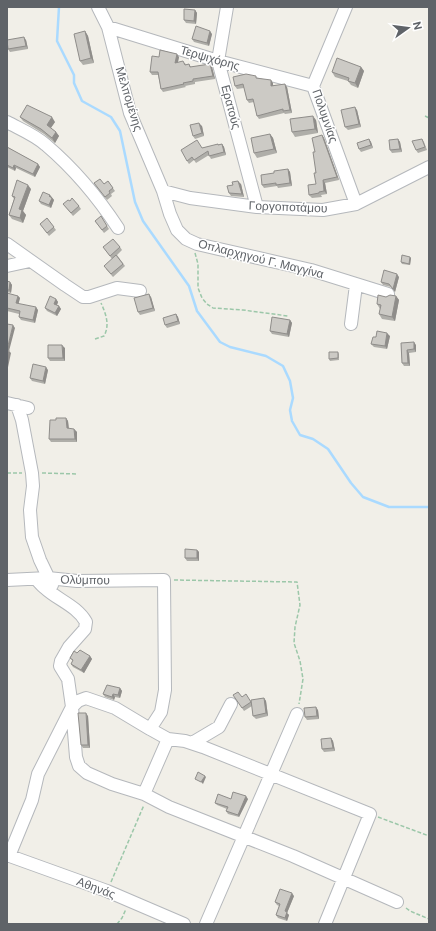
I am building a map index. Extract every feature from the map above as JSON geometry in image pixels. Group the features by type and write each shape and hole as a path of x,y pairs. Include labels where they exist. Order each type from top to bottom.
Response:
{"street":[{"name":"Μελπομένης","path":"98,7 108,27 130,113 163,191"},
{"name":"Ερατούς","path":"227,7 218,61 257,207"},
{"name":"Πολυμνίας","path":"346,7 313,86 356,204"},
{"name":"Τερψιχόρης","path":"108,27 218,61 313,86"},
{"path":"7,122 46,144 76,174 108,213 118,228"},
{"name":"Γοργοποτάμου","path":"163,191 190,198 257,207 323,210 356,204 429,167"},
{"name":"Οπλαρχηγού Γ. Μαγγίνα","path":"163,191 177,230 186,239 192,242 311,270 388,294"},
{"path":"7,244 83,297 89,297 117,288 140,291"},
{"path":"7,266 30,261"},
{"path":"351,324 356,284"},
{"path":"17,405 22,420 32,473 33,486 30,510 32,536 40,560 42,579 80,614 86,622 85,629 69,647 61,661 60,666 68,679 76,757 79,766 87,773 112,784 146,796 168,807 293,856 397,902"},
{"name":"Ολύμπου","path":"7,580 164,580"},
{"path":"150,729 161,712 165,690 164,580"},
{"path":"8,855 32,800 38,774 72,707 78,701 86,698 115,708 168,739 192,743 370,814 325,924"},
{"path":"192,743 219,727 231,704"},
{"path":"206,924 298,714"},
{"path":"146,796 168,739"},
{"name":"Αθηνάς","path":"8,855 107,891 184,924"}],"path":[{"path":"425,116 429,118"},
{"path":"192,242 198,264 198,288 202,298 207,304 213,308 219,309 243,310 288,316"},
{"path":"95,339 104,336 107,330 107,321 96,295"},
{"path":"164,580 297,582 300,606 295,626 294,643 300,661 303,679 298,714"},
{"path":"107,891 146,796"},
{"path":"370,814 429,836"},
{"path":"117,924 126,912 128,901"},
{"path":"397,902 410,911 429,919"}],"building":[{"path":"184,9 195,10 194,21 184,20"},
{"path":"196,26 210,31 207,43 192,39"},
{"path":"85,31 91,58 80,61 74,34"},
{"path":"24,37 26,46 8,49 7,40"},
{"path":"160,50 177,54 175,63 183,61 185,65 189,64 190,67 210,64 213,76 193,79 193,81 183,83 184,84 161,89 158,72 150,72 152,56 159,57"},
{"path":"337,58 361,67 355,83 348,81 349,78 332,72"},
{"path":"246,74 256,76 256,78 271,80 271,86 285,84 290,110 283,111 283,109 257,116 253,99 247,100 243,84 235,86 233,77"},
{"path":"27,105 52,117 47,125 56,132 52,138 41,129 20,117"},
{"path":"355,107 359,124 345,127 341,110"},
{"path":"313,116 315,129 292,132 290,119"},
{"path":"199,123 202,133 193,136 190,125"},
{"path":"270,134 274,149 254,153 251,138"},
{"path":"322,135 337,177 323,180 324,191 309,195 308,185 316,184 313,152 315,152 312,138"},
{"path":"369,139 371,145 359,149 357,143"},
{"path":"398,139 400,149 390,150 389,140"},
{"path":"422,139 425,147 416,150 412,141"},
{"path":"197,140 202,148 222,144 224,152 209,156 208,151 194,160 192,157 187,161 181,150"},
{"path":"7,147 38,164 33,174 14,165 13,168 7,165"},
{"path":"288,169 290,183 262,185 261,175"},
{"path":"100,179 104,184 108,181 113,188 105,197 94,183"},
{"path":"17,180 28,185 19,209 22,210 20,218 9,215 15,197 12,196"},
{"path":"238,181 242,194 229,193 227,186 233,185 232,182"},
{"path":"43,192 50,195 49,196 52,198 49,205 39,201"},
{"path":"72,198 79,206 71,213 63,204 68,200 70,201"},
{"path":"101,216 107,226 102,230 95,221"},
{"path":"47,218 54,227 47,233 40,224"},
{"path":"113,239 120,247 110,256 103,247"},
{"path":"116,255 123,264 111,274 104,266"},
{"path":"402,255 410,257 409,264 401,262"},
{"path":"384,270 397,274 393,289 389,284 381,282"},
{"path":"7,281 10,282 9,290 7,290"},
{"path":"7,293 18,296 16,303 36,307 33,320 19,317 20,311 7,308"},
{"path":"149,294 153,308 138,312 134,298"},
{"path":"378,295 386,297 390,295 396,296 392,317 379,314 381,305 377,304"},
{"path":"50,296 56,299 54,304 59,306 55,313 45,308"},
{"path":"176,314 178,321 165,325 163,318"},
{"path":"272,317 290,320 287,334 270,331"},
{"path":"7,324 13,325 7,350"},
{"path":"377,331 387,333 385,346 371,344 373,337 376,337"},
{"path":"414,342 414,349 407,350 408,363 402,363 401,343"},
{"path":"48,345 62,345 63,358 48,358"},
{"path":"329,352 338,352 338,358 329,359"},
{"path":"33,364 46,367 43,381 30,378"},
{"path":"56,418 66,418 67,428 74,429 75,439 49,439 50,420 56,420"},
{"path":"185,549 197,550 197,558 185,558"},
{"path":"80,650 90,656 81,670 71,664 73,660 70,658 74,651 77,653"},
{"path":"107,685 120,688 118,695 113,694 112,697 103,694"},
{"path":"238,692 242,697 246,694 251,702 242,708 233,695"},
{"path":"264,698 266,713 253,716 251,700"},
{"path":"316,707 317,716 305,717 304,708"},
{"path":"78,713 86,713 88,745 81,745"},
{"path":"331,738 333,748 322,749 321,739"},
{"path":"198,772 205,776 201,782 195,779"},
{"path":"233,792 246,796 238,815 226,811 228,807 215,803 218,794 231,799"},
{"path":"280,889 292,893 285,911 287,912 285,918 276,915 280,904 275,902"}],"waterway":[{"path":"59,7 57,41 74,75 74,83 82,101 111,117 120,131 135,202 143,221 189,286 197,311 220,342 230,347 266,356 283,366 290,381 293,398 290,410 292,421 300,435 313,439 328,449 351,483 363,497 389,507 429,507"}]}
